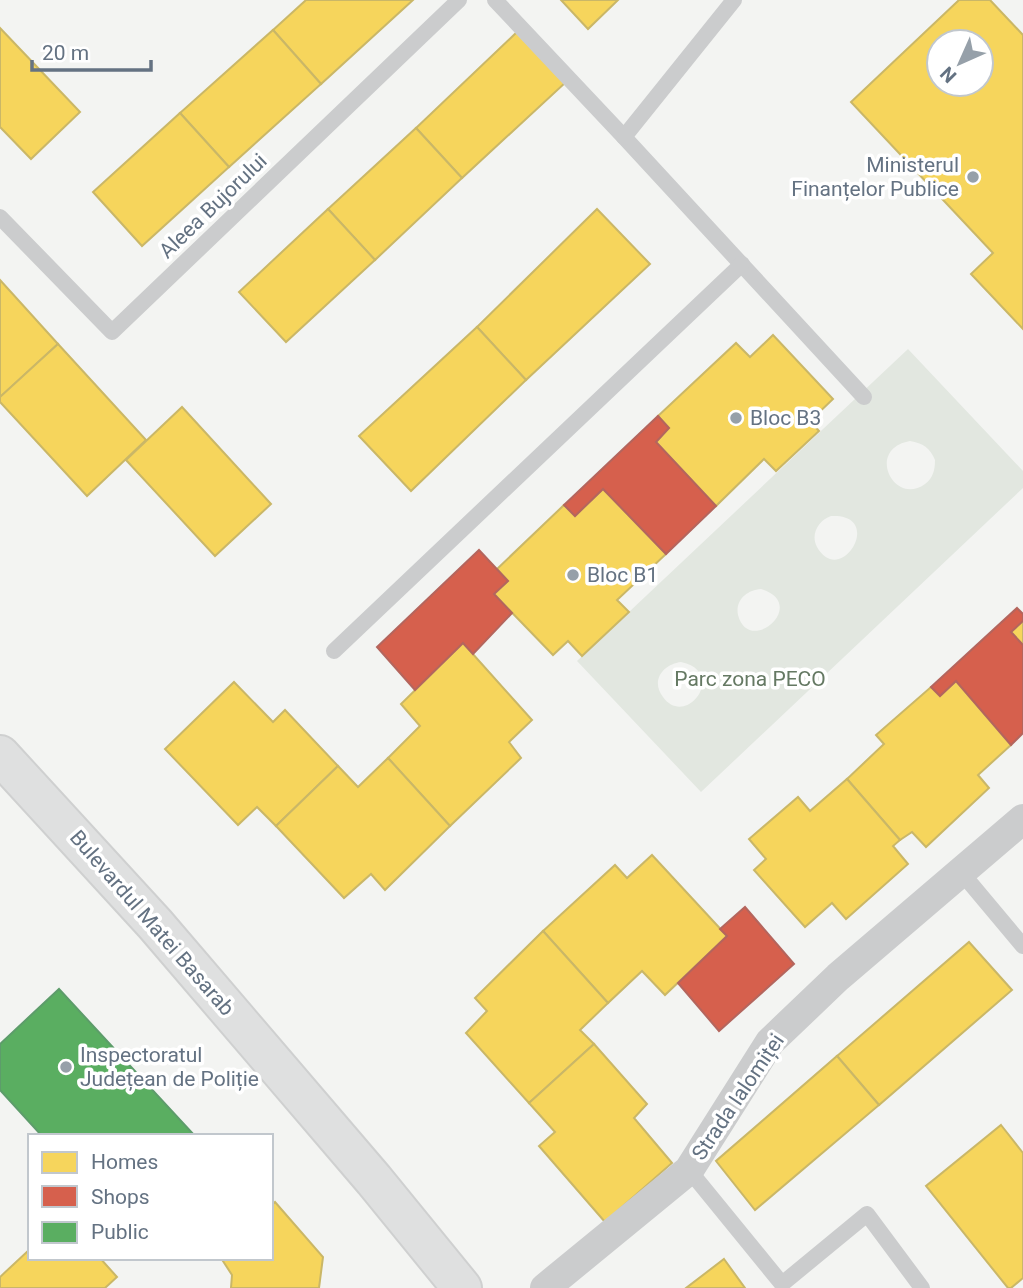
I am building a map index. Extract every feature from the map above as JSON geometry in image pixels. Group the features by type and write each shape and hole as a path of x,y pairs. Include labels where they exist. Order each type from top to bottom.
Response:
{"main road":[{"name":"Bulevardul Matei Basarab","path":"0,755 155,924 374,1180 462,1288"}],"street":[{"name":"Strada Ialomiței","path":"545,1288 689,1170 770,1042 838,976 1023,819"}],"lane":[{"name":"Aleea Bujorului","path":"0,217 112,332 459,0"},
{"path":"495,0 863,397"},
{"path":"624,137 734,0"},
{"path":"334,651 742,264"},
{"path":"961,872 1023,946"},
{"path":"689,1170 782,1284 867,1214 922,1288"}],"green space":[{"name":"Parc zona PECO","path":"908,349 1023,471 1023,488 701,792 577,661","holes":["910,441 931,452 935,467 925,484 914,489 903,488 895,483 887,464 889,454 896,446","827,518 847,518 855,525 857,536 854,546 846,555 837,559 827,558 815,542 817,528","761,589 775,596 780,605 778,615 772,623 753,631 744,627 738,615 738,605 743,597","681,662 695,668 701,676 702,686 698,695 691,703 682,706 672,705 663,697 658,685 658,679 664,669"]}],"building: Homes":[{"path":"306,0 413,0 321,84 273,30"},
{"path":"561,0 618,0 588,29"},
{"name":"Ministerul Finanțelor Publice","path":"959,0 990,0 1023,35 1023,329 971,274 993,253 851,102 925,32 925,98 995,98 995,28 929,28"},
{"path":"0,28 80,112 31,159 0,127"},
{"path":"273,30 321,84 229,167 180,113"},
{"path":"518,31 566,82 462,178 416,128"},
{"path":"180,113 229,167 142,246 93,192"},
{"path":"416,128 462,178 375,260 328,209"},
{"path":"328,209 375,260 286,342 239,292"},
{"path":"597,209 650,264 526,380 477,327"},
{"path":"0,280 58,344 0,397"},
{"path":"477,327 526,380 411,491 359,436"},
{"name":"Bloc B3","path":"773,335 833,399 810,421 819,431 776,471 764,459 716,506 656,442 669,428 658,416 736,343 750,357"},
{"path":"58,344 146,440 87,496 0,402 0,397"},
{"path":"182,407 271,504 215,556 126,460"},
{"name":"Bloc B1","path":"603,489 666,554 617,600 629,612 582,656 568,641 553,655 494,594 508,581 497,569 564,505 575,516"},
{"path":"1023,621 1023,645 1011,632"},
{"path":"463,643 532,720 509,742 521,758 450,826 388,758 420,726 401,704"},
{"path":"956,681 1011,745 978,775 989,788 926,847 912,832 900,840 847,779 884,744 876,735 931,687 940,696"},
{"path":"234,682 273,722 285,710 338,766 276,826 257,807 238,825 165,749"},
{"path":"388,758 450,826 385,890 371,874 344,898 276,826 338,766 358,787"},
{"path":"847,779 900,840 893,846 908,864 846,919 832,903 805,927 754,870 766,859 749,839 798,797 810,811"},
{"path":"652,855 727,936 665,995 642,971 608,1003 543,931 615,865 627,878"},
{"path":"543,931 608,1003 580,1030 594,1044 529,1103 466,1033 487,1011 475,998"},
{"path":"969,942 1012,990 879,1105 837,1056"},
{"path":"594,1044 647,1104 634,1118 672,1163 605,1222 539,1146 555,1132 529,1103"},
{"path":"837,1056 879,1105 755,1210 716,1161"},
{"path":"1001,1125 1023,1153 1023,1278 1011,1288 1008,1288 926,1186"},
{"path":"275,1202 323,1257 319,1288 231,1288 232,1275 222,1260 273,1260"},
{"path":"28,1251 28,1260 102,1260 117,1277 105,1288 0,1288 0,1277"},
{"path":"724,1259 745,1288 686,1288"}],"building: Shops":[{"path":"658,416 669,428 656,442 716,506 666,554 603,489 575,516 564,505"},
{"path":"479,550 508,581 494,594 512,613 473,654 463,643 415,690 377,647"},
{"path":"1017,608 1023,614 1023,621 1011,632 1023,645 1023,733 1011,745 956,681 940,696 931,687"},
{"path":"745,907 794,964 719,1031 678,983 727,936 720,929"}],"building: Public":[{"name":"Inspectoratul Județean de Poliție","path":"59,989 193,1134 40,1134 0,1090 0,1044"}],"place":[{"name":"Ministerul Finanțelor Publice","path":"973,177"},
{"name":"Bloc B3","path":"736,418"},
{"name":"Bloc B1","path":"573,575"},
{"name":"Inspectoratul Județean de Poliție","path":"66,1067"}]}
